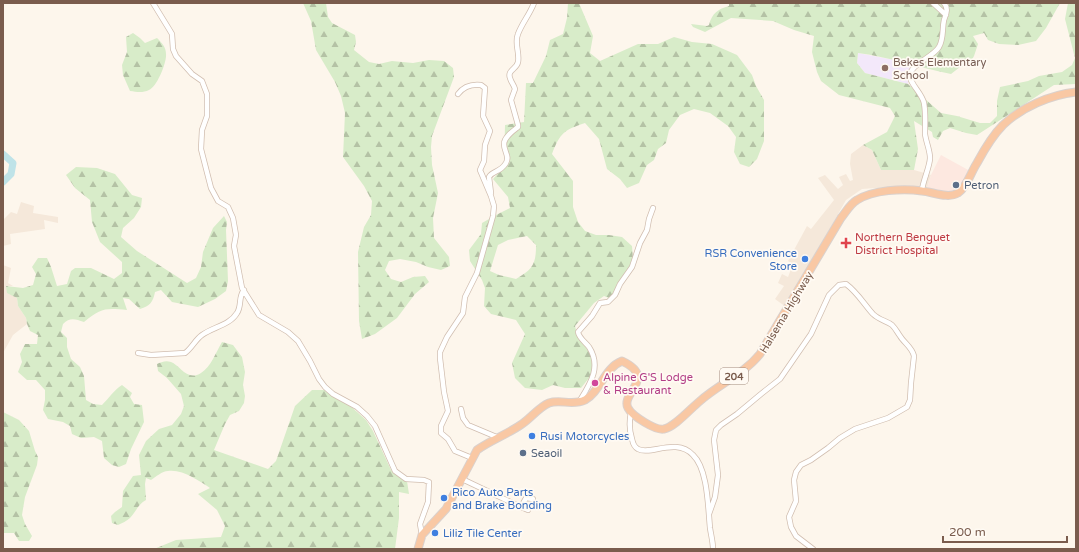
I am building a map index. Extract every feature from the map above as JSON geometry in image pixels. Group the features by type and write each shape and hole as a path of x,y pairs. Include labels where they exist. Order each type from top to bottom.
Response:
{"highway":[{"name":"Halsema Highway","path":"631,412 657,429 663,430 668,428 700,401 750,365 760,354 774,333 848,207 856,200 869,194 896,190 922,190 952,196 958,193 966,183 986,147 1002,126 1018,113 1033,105 1066,93 1076,92"},
{"path":"418,549 422,536 446,509 477,450 522,424 548,404 579,402 585,399 593,393 612,367 616,363 622,361 630,364 636,370 637,381 626,403 627,408 631,412"}],"street":[{"path":"154,3 172,34 173,49 176,56 192,74 205,85 208,116 202,130 201,149 211,188 215,197 228,207 233,218 236,235 234,246 244,290 259,315 288,332 298,341 325,387 333,394 357,407 367,416 375,426 395,471 406,479 424,480 429,482 428,502 420,524 422,536"},
{"path":"491,196 489,177 492,173 500,170 507,161 508,156 504,142 518,125 512,109 511,100 516,89 509,76 510,71 517,65 518,61 518,34 530,14 534,3"},
{"path":"933,3 946,15"},
{"path":"922,190 930,157 925,134 923,98 910,80 910,75 916,66 938,48 942,41 947,6 944,3"},
{"path":"458,94 464,87 476,84 485,88 483,116 490,131 485,145 484,161 480,170 494,206 494,216 477,273 465,297 462,317 447,337 440,352 444,392 448,411 441,426 441,433 448,439 455,451 472,458"},
{"path":"579,402 593,378 596,366 589,347 579,336 578,332 600,303 608,302 615,295 620,284 632,267 640,243 647,230 653,208"},
{"path":"709,514 715,497 718,475 714,440 716,430 720,425 737,414 780,379 811,334 829,295 839,285 846,284 875,316 893,326 914,352 910,404 888,418 855,429 801,465 796,472 794,480 796,501 790,517 791,527 796,536 809,544 813,549"},
{"path":"138,353 151,355 185,353 203,334 225,324 237,314 240,306 240,294 244,290"},
{"path":"461,409 468,425 499,438"},
{"path":"631,412 629,422 630,432 633,445 637,449 644,451 665,447 675,447 684,449 693,454 698,461 707,492 714,549"},
{"path":"462,479 528,510"},
{"path":"521,507 526,498 533,499"}],"shaded area":[{"name":"Bekes Elementary School","path":"858,53 910,63 908,84 865,73 857,63"},
{"path":"863,145 872,150 881,170 914,170 931,175 927,189 889,187 862,189 846,200 788,300 786,307 775,299 784,286 778,283 782,274 788,277 793,264 788,261 807,226 811,229 834,200 818,178 825,175 838,189 843,185 839,177 846,174 850,181 853,180 850,164 851,154"},
{"path":"941,155 970,171 960,189 952,194 927,189 931,175"},
{"path":"21,202 34,206 33,213 58,217 58,223 44,220 45,229 10,234 11,244 3,246 3,220 11,212 17,214"},
{"path":"3,265 11,268 8,283 13,286 6,286 17,298 18,306 26,318 27,324 13,335 3,353"}],"green space":[{"path":"303,3 326,3 328,17 332,23 355,35 356,42 354,50 369,62 379,64 392,61 413,63 429,60 444,61 453,68 454,77 432,136 431,147 432,165 438,193 433,218 434,238 449,257 450,266 441,270 416,262 400,259 389,261 385,270 391,279 401,282 413,277 425,276 429,282 415,294 397,318 375,334 362,339 359,321 358,252 364,227 371,215 372,201 364,186 343,157 345,113 341,96 335,82 316,50 311,21"},
{"path":"568,3 579,3 593,36 590,53 600,61 638,44 658,44 674,37 692,42 712,44 737,55 752,75 764,100 764,141 757,159 749,167 740,164 734,152 736,137 728,126 710,113 694,109 680,115 669,130 666,143 658,149 654,160 647,165 639,183 627,188 620,179 607,169 599,139 585,123 567,130 560,137 552,154 573,181 573,207 578,222 585,231 596,235 622,237 632,246 633,259 620,281 619,294 611,299 604,296 594,303 575,326 577,334 591,355 593,373 581,388 565,388 553,385 542,390 525,388 515,378 512,363 525,334 516,320 491,314 484,306 485,288 482,280 470,261 469,250 481,234 482,223 510,208 508,197 493,179 504,167 505,125 524,122 526,83 533,83 546,56 550,40 563,34 567,18","holes":["527,236 536,245 535,257 530,269 516,279 490,271 498,245 508,240"]},
{"path":"729,3 1060,3 1046,28 1036,41 1018,45 999,44 988,40 984,33 973,36 978,44 968,67 960,67 951,74 882,57 858,53 857,63 865,73 908,84 941,113 980,123 990,123 997,116 997,101 1000,87 1028,81 1039,76 1062,72 1072,65 1075,58 1065,19 1068,3 1076,3 1076,84 1054,85 977,135 950,128 943,131 938,140 933,137 932,132 914,121 918,149 914,170 881,170 872,150 863,145 887,132 895,116 890,108 839,95 821,81 812,52 814,36 794,30 773,21 731,18 705,32 693,27 691,24 709,25 714,15 719,10 729,6"},
{"path":"133,33 145,43 157,38 163,45 166,52 165,63 161,74 152,88 144,92 130,91 123,75 122,65 127,52 126,37"},
{"path":"76,167 97,168 115,174 132,195 142,198 141,207 134,218 123,228 121,237 137,251 187,283 196,278 201,267 203,252 213,228 224,216 227,222 228,281 226,291 215,299 198,307 172,302 161,290 155,292 149,305 143,308 140,309 129,299 123,298 127,310 108,309 95,314 84,322 73,319 68,320 63,324 61,332 67,338 67,347 71,359 80,367 84,376 86,400 93,404 102,405 122,385 132,393 130,397 134,404 142,405 144,422 131,449 126,464 119,467 112,465 104,458 102,441 94,437 81,438 72,434 70,426 63,422 48,419 43,410 45,390 36,380 27,380 18,372 22,362 20,354 25,344 37,344 38,335 30,331 26,318 18,306 17,298 7,293 6,286 23,288 33,285 36,274 32,267 38,258 47,258 57,286 67,284 71,271 75,268 91,268 114,279 122,273 122,262 100,242 92,222 90,200 75,188 66,175"},
{"path":"222,342 233,345 242,357 245,372 243,385 245,396 244,403 239,411 230,415 214,450 268,469 276,461 295,406 312,390 326,390 346,402 366,420 373,431 391,470 407,481 409,494 399,492 399,518 395,549 154,549 176,540 221,537 225,526 217,510 198,494 210,488 190,476 174,471 164,472 151,480 146,478 146,500 127,520 118,525 112,523 111,516 122,507 123,491 133,476 141,475 139,455 146,441 159,429 172,425 181,414 184,406 181,394 167,378 158,371 157,364 169,361 184,372 192,376 196,375 208,367"},
{"path":"3,412 19,420 29,431 38,457 37,465 25,497 22,515 32,536 29,541 19,541 14,533 3,533"}],"waterway":[{"path":"3,154 13,163 11,174 3,182"}],"place":[{"name":"Bekes Elementary School","path":"885,68"},
{"name":"Petron","path":"956,185"},
{"name":"Northern Benguet District Hospital","path":"846,243"},
{"name":"RSR Convenience Store","path":"805,259"},
{"name":"Alpine G'S Lodge & Restaurant","path":"595,383"},
{"name":"Rusi Motorcycles","path":"532,436"},
{"name":"Seaoil","path":"523,453"},
{"name":"Rico Auto Parts and Brake Bonding","path":"444,498"},
{"name":"Liliz Tile Center","path":"435,533"}]}
